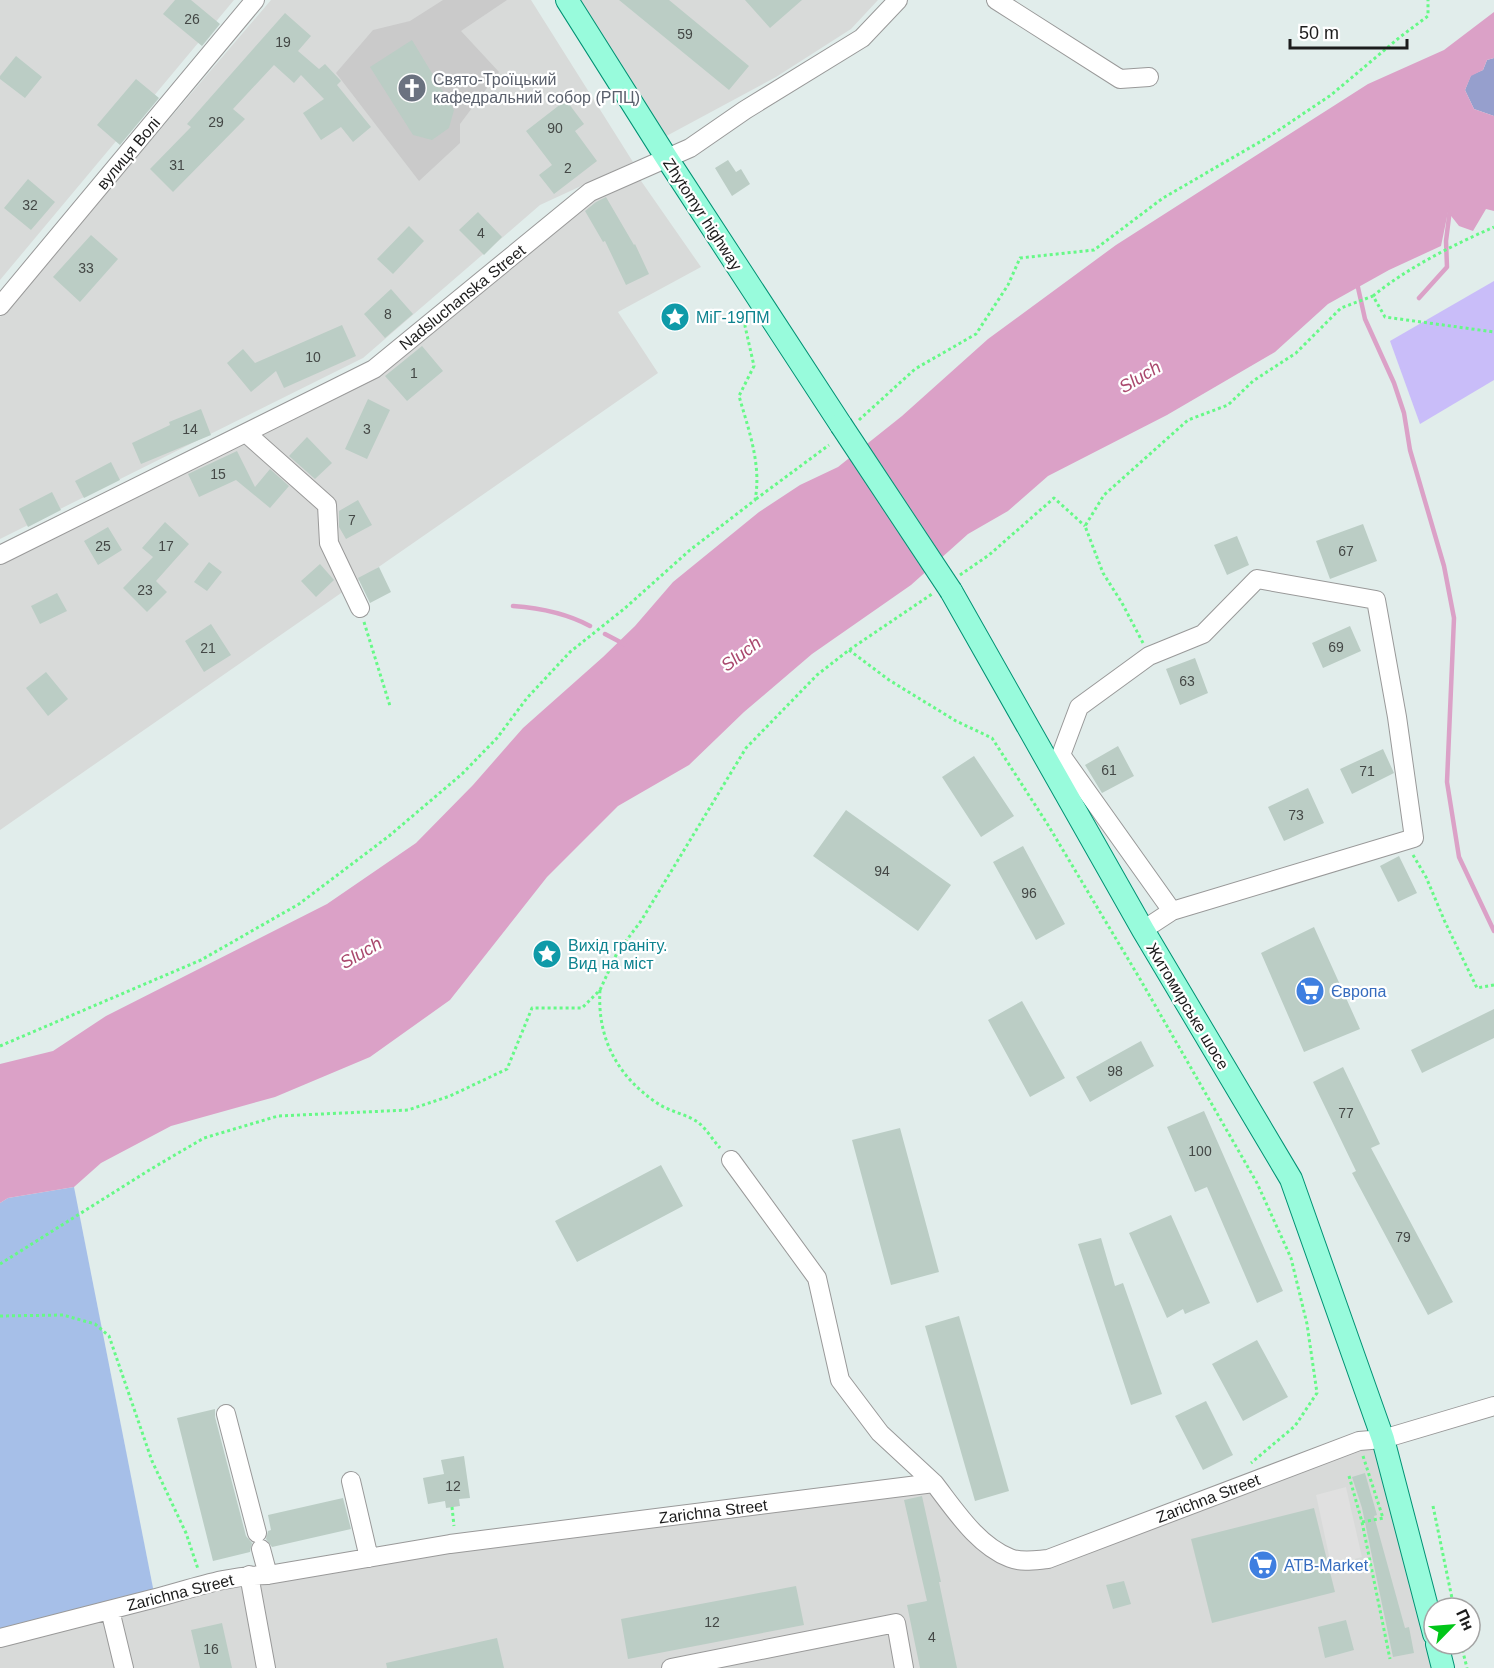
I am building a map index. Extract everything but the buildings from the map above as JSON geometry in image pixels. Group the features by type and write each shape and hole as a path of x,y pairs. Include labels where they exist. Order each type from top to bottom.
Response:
{"main road":[{"name":"Zhytomyr highway","path":"567,0 666,157 850,423 947,588"},
{"name":"Житомирське шосе","path":"947,588 1143,930 1291,1179 1383,1439 1424,1596"}],"street":[{"name":"вулиця Волі","path":"0,306 255,0"},
{"name":"Nadsluchanska Street","path":"0,555 374,369 590,192 690,148 745,110 862,38 898,0"},
{"path":"996,0 1120,80 1149,77"},
{"path":"246,433 327,505 329,543 360,608"},
{"path":"1143,930 1172,911 1414,838 1397,717 1376,600 1257,579 1203,634 1149,656 1079,707 1061,755 1172,911"},
{"path":"731,1160 817,1278 840,1380 880,1433 934,1483"},
{"name":"Zarichna Street","path":"0,1638 203,1583 249,1575 268,1575 450,1544 934,1483 963,1520 981,1539 996,1550 1012,1559 1048,1560 1359,1441 1383,1439 1492,1410"},
{"path":"226,1413 268,1575"},
{"path":"351,1481 369,1558"},
{"path":"249,1575 266,1668"},
{"path":"110,1610 124,1668"},
{"path":"671,1668 896,1623 904,1668"}],"path":[{"path":"850,423 915,369 976,334 1008,285 1020,258 1094,250 1163,198 1270,136 1331,95 1428,16 1428,0"},
{"path":"1085,526 1104,495 1188,420 1228,405 1253,381 1296,353 1341,308 1373,296 1393,280 1464,240 1494,228"},
{"path":"1373,296 1385,317 1494,333"},
{"path":"752,312 745,326 754,366 739,396 753,446 757,489 755,500"},
{"path":"0,1046 201,960 299,904 389,836 462,774 497,738 527,698 570,652 624,609 690,550 829,445"},
{"path":"731,1160 698,1122 658,1104 627,1078 606,1043 598,1012 600,990 616,953 641,921 746,748 817,675 849,650 947,588 1054,498 1085,526 1103,573 1122,603 1149,656"},
{"path":"360,608 390,706"},
{"path":"849,650 889,680 956,721 992,738 1048,825 1140,979 1257,1183 1291,1258 1307,1324 1317,1393 1295,1426 1243,1470"},
{"path":"1404,841 1426,877 1477,988 1494,986"},
{"path":"0,1264 204,1138 278,1116 408,1110 450,1096 507,1069 532,1008 582,1008 600,990"},
{"path":"0,1316 63,1316 94,1324 109,1336 152,1461 186,1533 203,1583"},
{"path":"1359,1441 1383,1518"},
{"path":"1349,1476 1362,1522 1390,1659"},
{"path":"1433,1506 1452,1596"},
{"path":"452,1507 454,1532"},
{"path":"1362,1522 1390,1517"}],"shaded area":[{"path":"0,0 234,0 0,280"},
{"path":"271,0 531,0 633,162 540,205 363,358 0,539 0,317"},
{"path":"443,0 507,0 461,31 499,72 460,124 460,143 419,181 336,73 373,30 410,21"},
{"path":"575,0 878,0 851,29 776,77 659,140"},
{"path":"1494,58 1494,116 1474,109 1465,90 1471,75 1483,70 1487,60"},
{"path":"639,178 701,267 618,312 658,373 0,830 0,559 377,372 594,195"},
{"path":"1494,281 1494,380 1420,424 1390,341"},
{"path":"74,1187 155,1598 0,1638 0,1203 8,1198"},
{"path":"1383,1439 1424,1596 1422,1596 1422,1656 1440,1656 1443,1668 0,1668 0,1638 203,1583 934,1483 963,1520 1028,1561"},
{"path":"1346,1487 1362,1557 1331,1565 1316,1495"}],"water":[{"name":"Sluch","path":"1494,12 1494,58 1487,60 1483,70 1471,76 1465,90 1474,109 1494,116 1494,211 1486,209 1473,231 1459,226 1448,212 1441,246 1389,270 1328,304 1275,352 1167,415 1048,476 1008,511 968,534 911,585 812,654 744,712 689,765 618,806 547,877 450,1000 370,1057 275,1097 171,1126 101,1163 74,1187 8,1198 0,1203 0,1064 53,1051 106,1016 327,904 416,843 473,785 523,728 635,626 673,582 759,512 800,485 838,467 902,416 988,339 1116,245 1368,84 1444,50"}],"waterway":[{"path":"1419,298 1447,267 1446,241 1450,209"},
{"path":"1357,283 1365,319 1394,383 1404,413 1410,450 1444,566 1454,618 1447,782 1459,857 1494,931"},
{"path":"513,606 553,612 590,626"},
{"path":"605,634 624,644"}],"place":[{"name":"Свято-Троїцький кафедральний собор (РПЦ)","path":"412,88"},
{"name":"МіГ-19ПМ","path":"675,317"},
{"name":"Вихід граніту. Вид на міст","path":"547,954"},
{"name":"Європа","path":"1310,991"},
{"name":"ATB-Market","path":"1263,1565"}]}
